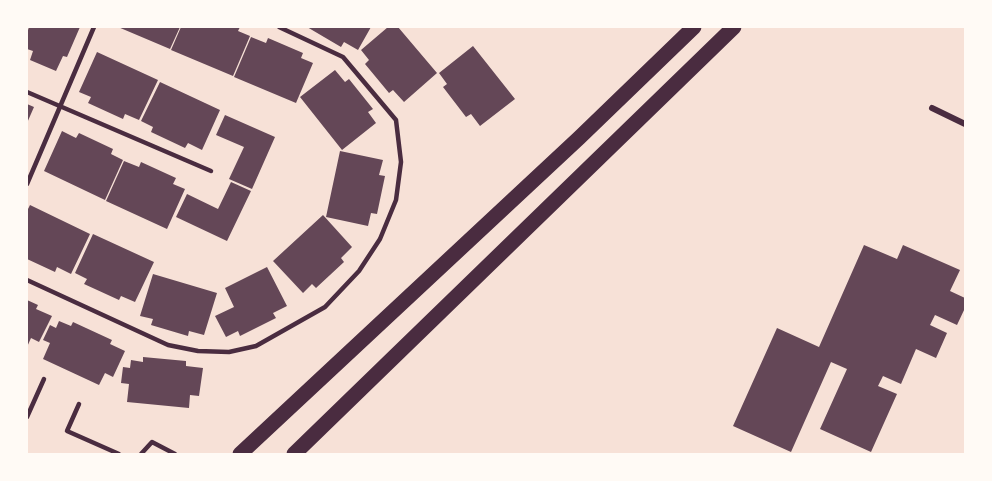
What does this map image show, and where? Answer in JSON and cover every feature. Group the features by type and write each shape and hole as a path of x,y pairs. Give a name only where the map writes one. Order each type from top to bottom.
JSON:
{"main road":[{"path":"240,454 579,138 694,27"},
{"path":"294,454 734,27"}],"street":[{"path":"932,108 965,124"}],"lane":[{"path":"27,184 94,27"},
{"path":"27,280 168,345 198,351 229,352 256,346 325,307 359,271 380,238 396,200 401,162 396,120 343,57 279,27"},
{"path":"27,92 211,171"},
{"path":"27,417 44,379"},
{"path":"79,404 67,431 119,454"},
{"path":"141,454 152,442 175,454"}],"building":[{"path":"29,27 80,27 67,57 63,56 56,71 30,60 33,51 27,49"},
{"path":"118,27 180,27 170,49"},
{"path":"181,27 240,27 238,31 250,36 233,76 171,50"},
{"path":"307,27 371,27 358,50 344,42 341,47"},
{"path":"388,27 398,27 437,73 404,102 393,90 389,93 365,64 369,60 361,50"},
{"path":"251,37 266,43 268,38 303,53 301,58 313,63 296,103 234,77"},
{"path":"473,46 515,99 480,126 471,114 466,117 443,87 447,84 439,73"},
{"path":"97,52 158,80 139,120 125,114 123,119 88,103 91,97 79,92"},
{"path":"335,70 345,82 349,79 373,109 368,112 376,123 342,150 300,97"},
{"path":"160,82 220,110 202,150 188,143 185,148 151,132 153,127 141,121"},
{"path":"27,104 34,107 27,123"},
{"path":"225,115 275,137 252,189 229,179 244,147 216,135"},
{"path":"62,131 76,138 79,133 113,149 111,154 123,160 105,200 44,171"},
{"path":"340,151 383,160 379,175 385,176 377,214 371,213 368,226 326,217"},
{"path":"124,161 139,167 141,162 176,178 173,184 185,189 167,229 106,201"},
{"path":"231,182 251,191 227,241 176,217 187,194 218,209"},
{"path":"30,205 90,234 71,274 57,267 55,272 27,259 27,211"},
{"path":"323,215 352,247 341,258 344,262 316,288 312,284 303,293 273,261"},
{"path":"93,234 154,262 135,302 121,296 119,300 84,284 87,279 75,273"},
{"path":"864,245 897,259 903,245 960,270 950,291 965,298 965,308 957,325 935,315 930,325 947,333 936,358 916,349 901,384 883,376 878,386 897,394 871,452 820,429 847,369 831,362 791,452 733,426 777,328 819,347"},
{"path":"267,267 287,306 273,313 276,318 240,336 238,331 226,337 215,316 234,307 225,288"},
{"path":"153,274 217,293 204,335 189,331 188,336 151,325 153,319 140,316"},
{"path":"27,300 38,305 36,309 52,316 39,342 31,338 27,347"},
{"path":"59,321 71,326 73,322 112,340 110,344 125,351 113,377 105,373 99,385 43,359 50,343 43,340 50,325 56,328"},
{"path":"143,357 186,361 186,366 203,368 199,396 190,395 189,408 127,402 129,384 121,383 123,367 130,368 131,360 143,362"}]}
